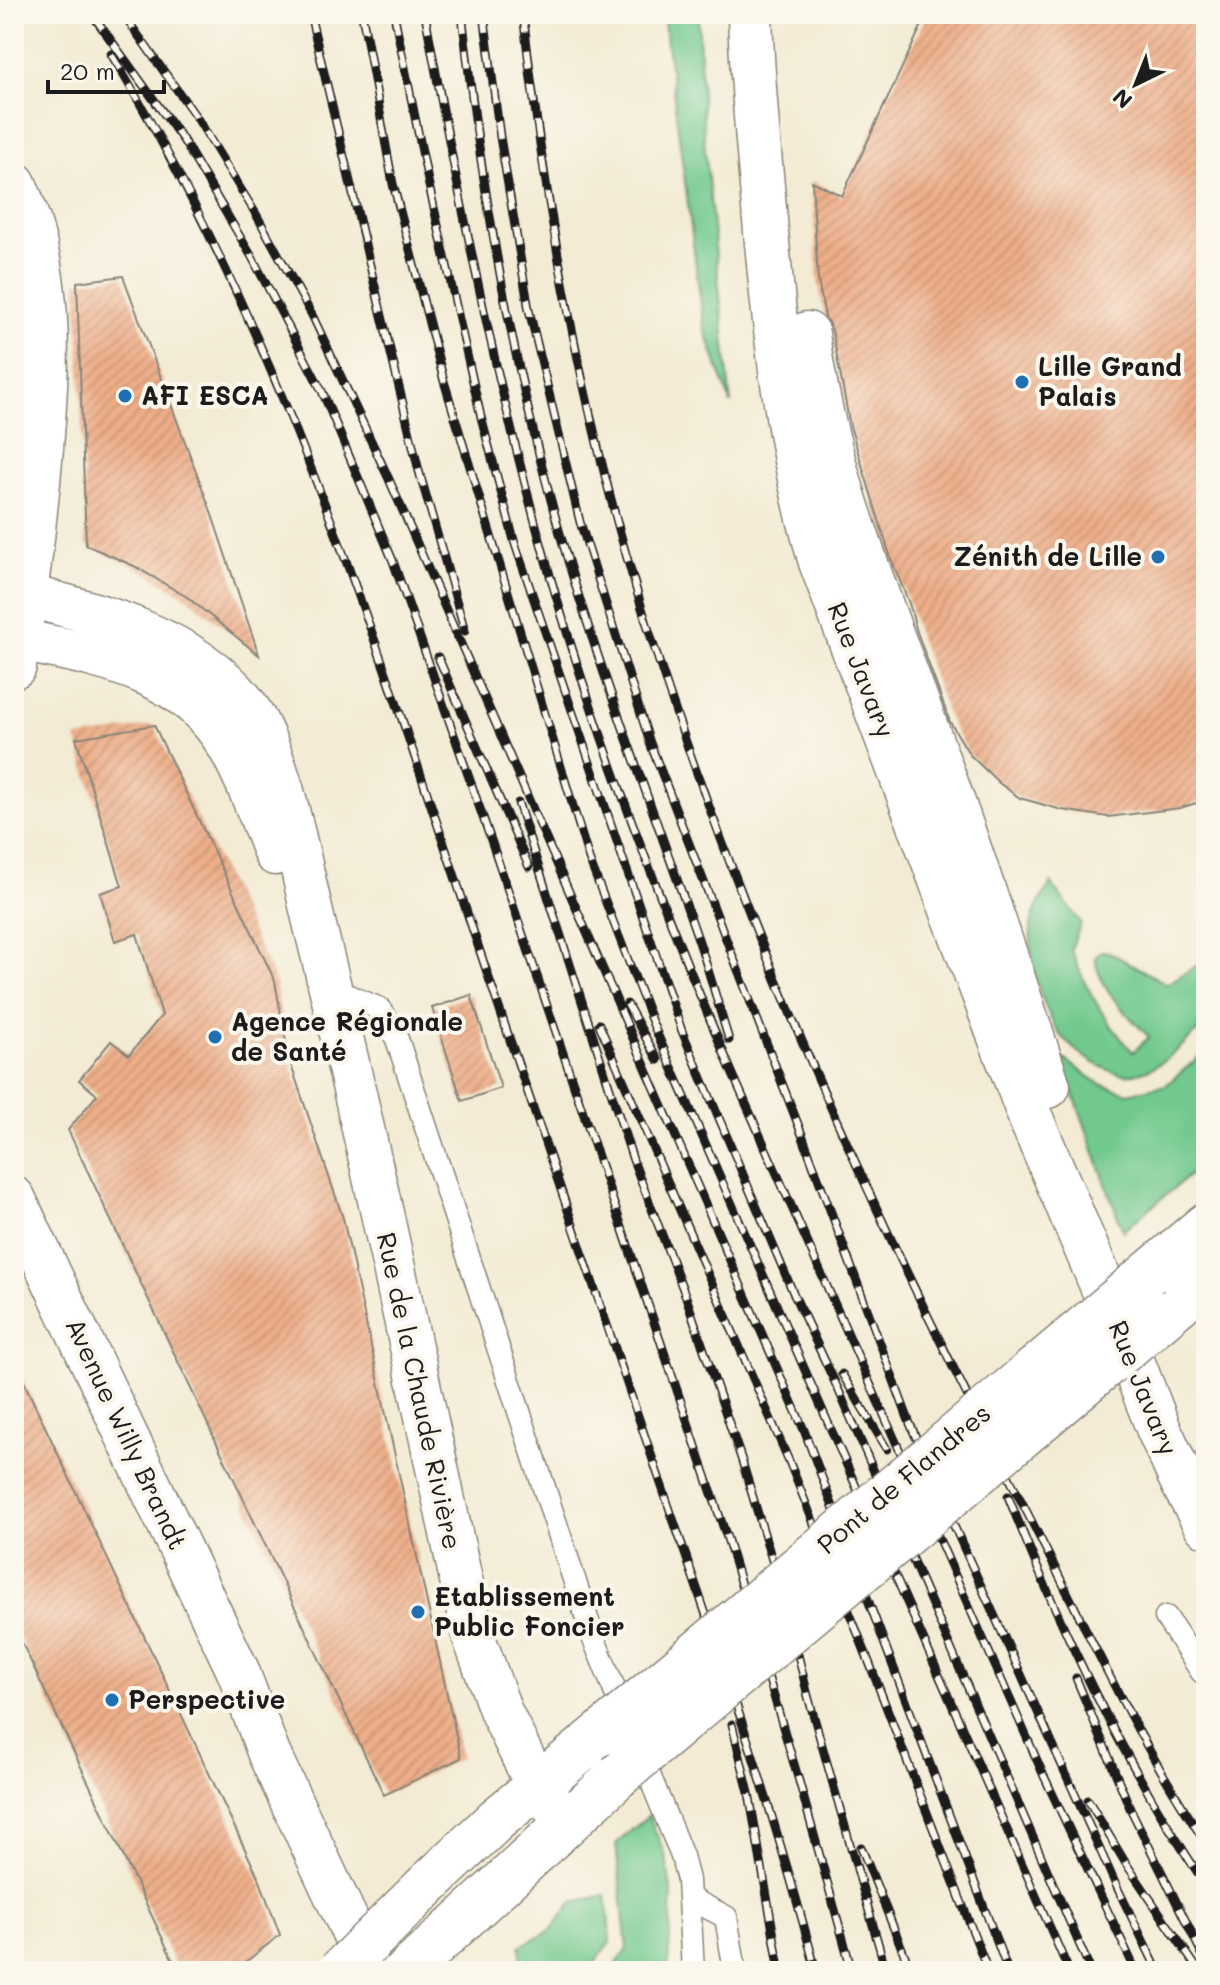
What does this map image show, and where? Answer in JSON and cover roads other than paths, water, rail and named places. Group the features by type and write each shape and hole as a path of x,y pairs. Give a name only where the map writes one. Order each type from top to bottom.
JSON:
{"main road":[{"name":"Rue Javary","path":"750,14 772,299 795,459 808,520 836,607 1031,1119 1168,1450 1206,1525"},
{"name":"Rue Javary","path":"778,14 792,221 811,364 826,440 855,532 1003,944 1059,1118 1105,1292"},
{"name":"Rue de la Chaude Rivière","path":"14,184 37,250 47,340 35,524 20,594 15,649"},
{"path":"14,275 21,327 14,407"},
{"name":"Pont de Flandres","path":"340,1971 430,1882 537,1786 1206,1225"},
{"name":"Pont de Flandres","path":"407,1971 618,1776 1206,1281"}],"street":[{"name":"Rue de la Chaude Rivière","path":"20,594 74,606 161,641 205,666 242,700 264,740 282,791 330,988 473,1635 501,1712 537,1786 566,1822"},
{"name":"Rue de la Chaude Rivière","path":"15,649 80,654 160,679 180,691 213,724 243,775 330,988"},
{"name":"Avenue Willy Brandt","path":"14,1198 238,1671 269,1754 371,1971"},
{"name":"Avenue Willy Brandt","path":"238,1671 285,1746 397,1971"}],"lane":[{"path":"330,988 380,1009 397,1039 593,1637 682,1856 691,1899 690,1971"},
{"path":"1166,1617 1205,1673"},
{"path":"691,1899 726,1917 735,1971"}],"railway":[{"path":"92,14 183,140 252,257 322,391 393,561 492,843 728,1541 852,1971"},
{"path":"123,14 197,118 256,214 313,317 388,477 804,1430 1008,1971"},
{"path":"310,14 419,471 465,631"},
{"path":"362,14 393,184 444,381 589,859 652,1022 1069,1971"},
{"path":"394,14 481,417 515,544 682,1031 795,1297 839,1391 1091,1971"},
{"path":"425,14 476,273 520,465 578,667 625,803 731,1070 1044,1776 1136,1971"},
{"path":"462,14 500,274 542,467 590,633 701,949 729,1040"},
{"path":"484,14 500,137 529,310 580,522 650,743 909,1421 1115,1883 1158,1971"},
{"path":"523,14 555,238 601,460 641,605 718,832 808,1054 907,1273 1129,1713 1206,1843"},
{"path":"111,54 177,170 235,290 289,413 337,537 383,663 729,1682 816,1971"},
{"path":"438,657 529,867"},
{"path":"518,803 633,1160 686,1297 741,1458 787,1609 808,1696 886,1971"},
{"path":"627,1004 658,1060"},
{"path":"599,1024 789,1461 988,1971"},
{"path":"842,1374 887,1449"},
{"path":"1008,1496 1096,1696 1148,1792 1206,1885"},
{"path":"1076,1678 1130,1808 1206,1962"},
{"path":"732,1724 749,1793 780,1971"},
{"path":"1088,1800 1125,1862 1199,1971"},
{"path":"861,1847 911,1971"}],"place":[{"name":"Lille Grand Palais","path":"1022,382"},
{"name":"AFI ESCA","path":"125,396"},
{"name":"Zénith de Lille","path":"1158,557"},
{"name":"Agence Régionale de Santé","path":"215,1037"},
{"name":"Etablissement Public Foncier","path":"418,1612"},
{"name":"Perspective","path":"112,1700"}]}
